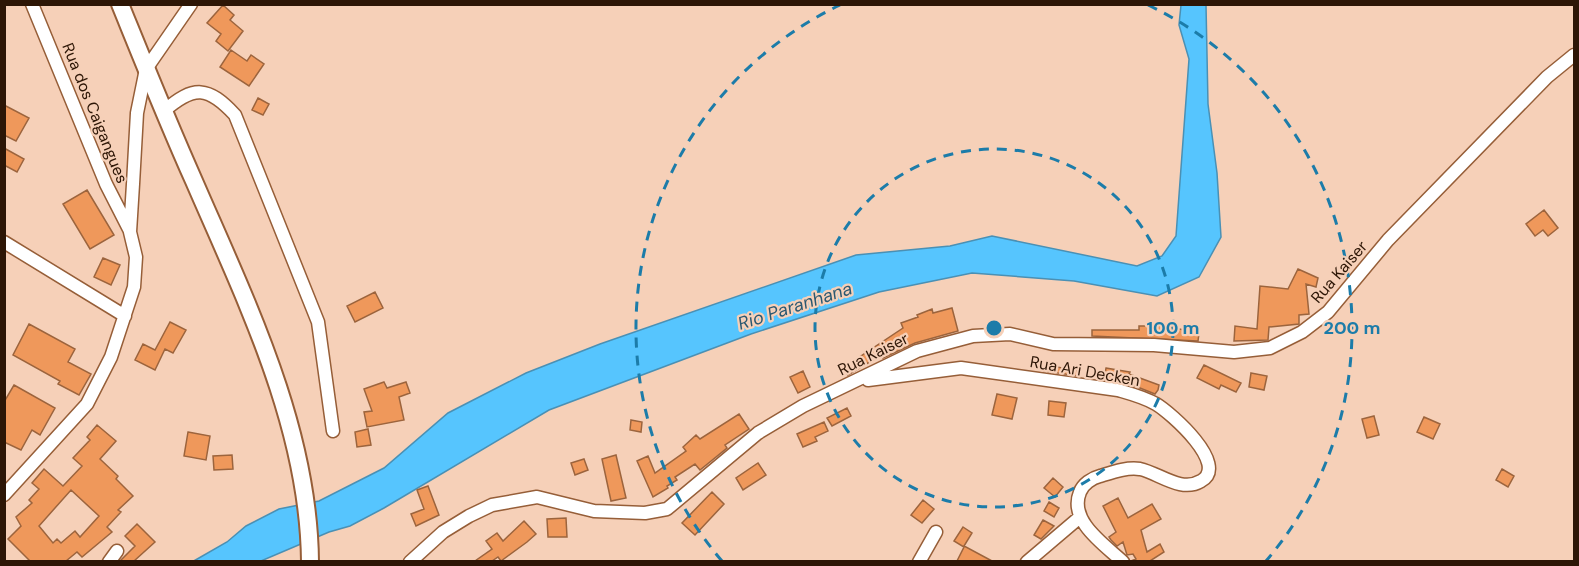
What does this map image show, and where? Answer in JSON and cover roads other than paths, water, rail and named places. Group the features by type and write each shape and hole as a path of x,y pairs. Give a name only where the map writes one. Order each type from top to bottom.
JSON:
{"main road":[{"path":"120,4 236,278 279,393 300,463 307,509 310,561"}],"street":[{"name":"Rua dos Caigangues","path":"32,4 106,184 130,232"},
{"path":"4,495 87,404 111,357 134,287 136,257 130,232 137,113 146,69 191,4"},
{"name":"Rua Kaiser","path":"410,561 443,532 492,505 537,497 594,511 645,513 667,509 758,433 803,406 917,351 973,336 1010,334 1053,344 1154,345 1234,352 1270,348 1302,332 1328,312 1388,240 1546,77 1575,55"},
{"path":"164,111 184,94 201,91 219,98 235,115 318,322 333,431"},
{"path":"4,242 125,316"},
{"name":"Rua Ari Decken","path":"858,381 961,368 1118,390 1143,397 1159,406 1184,428 1208,460 1207,476 1192,484 1182,484 1130,468 1096,477 1082,488 1078,495 1080,517"},
{"path":"1027,561 1080,517 1123,561"},
{"path":"919,561 936,532"}],"water":[{"name":"Rio Paranhana","path":"1181,5 1206,5 1208,104 1217,173 1221,237 1199,277 1157,296 1074,281 972,273 879,292 751,334 549,410 350,526 329,532 261,561 192,562 227,542 246,526 279,509 319,501 384,468 448,413 526,373 600,344 856,255 950,246 992,236 1137,266 1162,256 1176,236 1189,59 1179,25"}]}
